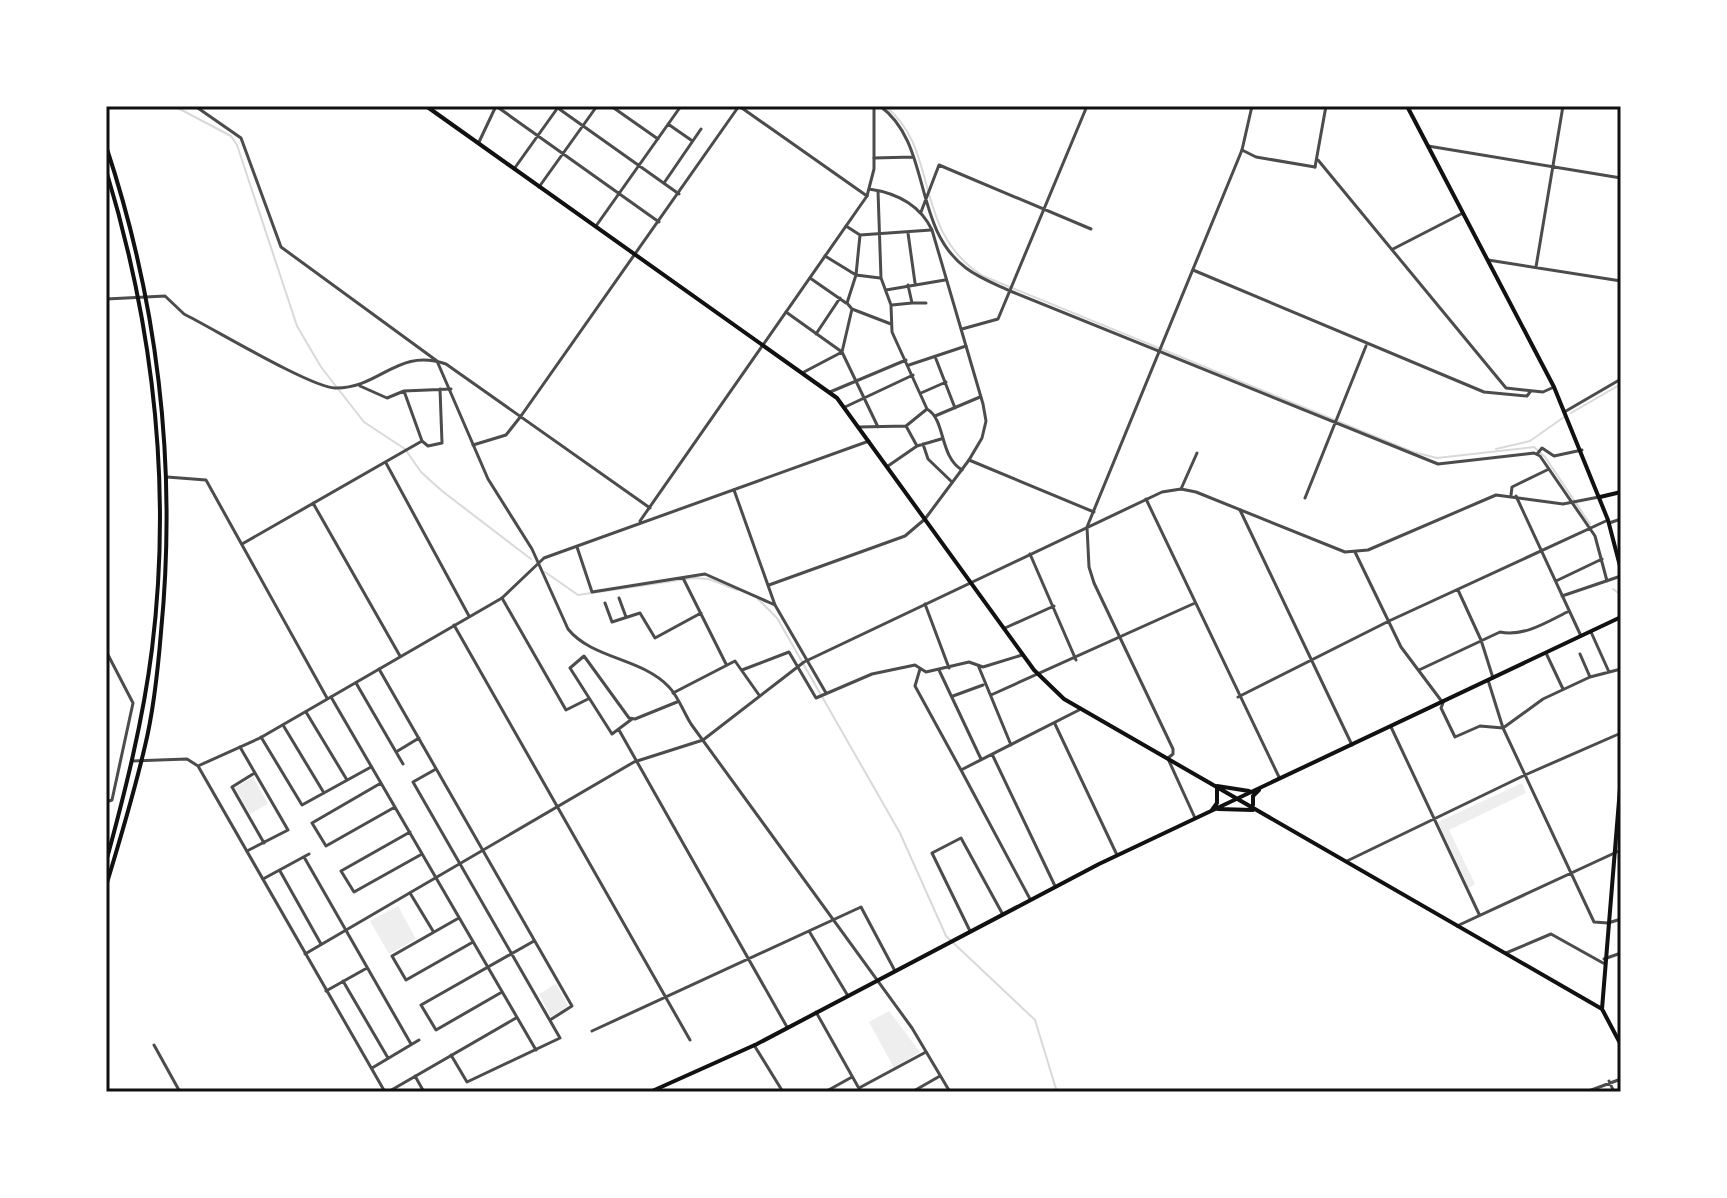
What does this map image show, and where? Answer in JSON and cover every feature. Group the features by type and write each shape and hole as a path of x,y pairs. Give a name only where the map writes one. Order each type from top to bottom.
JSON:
{"main road":[{"path":"426,106 830,392 845,407 1038,675 1079,710 1217,786 1602,1009 1621,1045"},
{"path":"1407,106 1566,411 1609,522 1620,555 1621,573"},
{"path":"106,146 122,195 146,297 167,446 165,592 159,661 141,761 106,886"},
{"path":"106,170 139,297 157,427 160,536 152,648 132,761 106,862"},
{"path":"1599,497 1620,494"},
{"path":"650,1092 754,1045 1118,855 1621,617"},
{"path":"1602,1009 1621,776"},
{"path":"1217,786 1238,791 1258,789"},
{"path":"1208,813 1217,803 1217,786"},
{"path":"1258,789 1251,802 1260,811"},
{"path":"1214,809 1260,811"}],"street":[{"path":"195,106 198,111 227,125 241,138 281,247 437,361 521,416 650,508"},
{"path":"479,142 496,106 659,222"},
{"path":"539,187 597,106"},
{"path":"611,106 658,139"},
{"path":"596,226 679,108 672,106"},
{"path":"473,445 506,435 521,416 739,106 867,196"},
{"path":"638,523 867,196 874,158 874,106"},
{"path":"880,106 905,130 940,237 964,267 1160,353 1335,420 1438,464 1537,454 1541,449 1554,456 1582,450"},
{"path":"962,329 998,319 1087,106"},
{"path":"1195,818 1168,758 1173,754 1173,749 1091,575 1087,527 1242,150 1252,106 1245,106"},
{"path":"1242,150 1256,157 1315,167 1326,106"},
{"path":"1536,267 1563,106"},
{"path":"514,169 557,107 679,194"},
{"path":"668,124 693,141"},
{"path":"664,183 701,129"},
{"path":"1428,146 1621,178"},
{"path":"874,158 913,157"},
{"path":"1318,160 1506,388 1543,392 1554,387"},
{"path":"921,212 939,165 1091,229"},
{"path":"769,585 905,536 925,519 982,438 986,421 981,397 932,230 921,212 905,200 869,189"},
{"path":"878,191 881,278 891,305 891,324 927,409 935,416 941,439 955,466 962,470"},
{"path":"1393,249 1463,213"},
{"path":"846,226 860,235 932,230"},
{"path":"908,233 915,283"},
{"path":"847,303 856,275 860,235"},
{"path":"825,256 856,275 881,278"},
{"path":"1488,260 1621,281"},
{"path":"1193,270 1484,392 1527,396 1530,392"},
{"path":"810,278 852,309 891,324"},
{"path":"886,290 948,279"},
{"path":"908,285 912,303"},
{"path":"106,299 165,296 184,314 321,385 336,388 359,386 410,360 437,361"},
{"path":"816,334 840,298"},
{"path":"891,305 926,303"},
{"path":"804,372 842,352 852,309"},
{"path":"786,312 842,352 878,427"},
{"path":"1305,498 1366,345"},
{"path":"909,365 967,346"},
{"path":"935,358 955,408"},
{"path":"830,392 906,360"},
{"path":"437,361 488,479 538,562 568,629 577,640 641,667 673,693 703,740 926,1052 950,1092"},
{"path":"845,407 913,375"},
{"path":"1566,411 1621,379"},
{"path":"921,393 946,382"},
{"path":"359,386 387,398 404,391 451,389"},
{"path":"404,391 422,441 428,446 442,443 440,389"},
{"path":"935,416 981,397"},
{"path":"859,427 906,426 927,409"},
{"path":"906,426 917,446"},
{"path":"887,467 917,446 941,439"},
{"path":"242,544 422,441"},
{"path":"198,766 283,725 502,598 522,582 538,562 869,441"},
{"path":"923,444 928,459 952,482"},
{"path":"1181,489 1197,453"},
{"path":"1537,454 1592,527 1607,581"},
{"path":"969,460 1094,512"},
{"path":"386,463 469,616"},
{"path":"1549,469 1512,487 1581,636"},
{"path":"167,477 206,480 536,1050"},
{"path":"305,954 634,762 703,740 802,663 1146,499 1181,489 1240,509 1327,545 1355,552 1368,550 1486,497 1514,496 1574,503 1599,497"},
{"path":"734,490 775,605 818,697 872,674 915,665 926,672 969,662 983,667 1023,655"},
{"path":"1146,499 1238,697 1280,779"},
{"path":"313,503 400,656"},
{"path":"1240,509 1352,745"},
{"path":"1238,697 1389,621 1592,527 1621,519"},
{"path":"577,547 592,592 708,574 775,605"},
{"path":"1355,552 1389,621 1418,670 1443,703 1441,708 1455,737 1480,726 1503,728 1543,699 1590,677 1621,669"},
{"path":"1030,554 1076,660"},
{"path":"1556,581 1602,559"},
{"path":"1562,596 1621,573"},
{"path":"684,579 726,664"},
{"path":"1458,590 1481,640 1503,728 1594,922 1608,923 1621,919"},
{"path":"502,598 566,710 588,699"},
{"path":"619,598 626,617"},
{"path":"605,603 612,622 640,613 655,638 701,613"},
{"path":"991,695 1076,660 1195,603"},
{"path":"925,604 949,668"},
{"path":"1005,628 1054,606"},
{"path":"1418,670 1500,632 1513,635 1531,630 1569,611"},
{"path":"454,625 690,1040"},
{"path":"1590,631 1609,672"},
{"path":"106,651 133,703 112,800 106,802"},
{"path":"742,670 789,652 802,663 825,694"},
{"path":"1545,653 1563,689"},
{"path":"1580,654 1590,677"},
{"path":"632,719 584,656 570,668 612,734 632,719 677,702"},
{"path":"673,693 735,661 759,695"},
{"path":"978,665 1011,745"},
{"path":"379,669 572,1006 550,1020"},
{"path":"920,669 915,686 1030,899"},
{"path":"939,670 981,759"},
{"path":"356,683 403,764"},
{"path":"953,696 984,685"},
{"path":"961,770 1079,710"},
{"path":"306,712 347,780"},
{"path":"1055,724 1118,855"},
{"path":"283,725 324,793"},
{"path":"1391,727 1479,914"},
{"path":"619,730 634,762 787,1027"},
{"path":"1347,861 1525,775 1621,733"},
{"path":"261,737 302,805 371,767"},
{"path":"396,752 419,738"},
{"path":"240,747 288,830 247,851"},
{"path":"124,751 133,753"},
{"path":"992,754 1055,886"},
{"path":"132,761 187,759 198,766 386,1092 517,1018"},
{"path":"413,782 436,769"},
{"path":"254,773 232,787 264,843"},
{"path":"410,776 560,1038 467,1082 451,1055"},
{"path":"381,783 312,823 326,846 395,807"},
{"path":"410,832 341,871 354,892 422,854"},
{"path":"970,931 932,853 961,838 1002,913"},
{"path":"1457,926 1621,850"},
{"path":"263,879 309,854"},
{"path":"304,857 411,1044"},
{"path":"280,871 321,944"},
{"path":"410,893 433,931"},
{"path":"592,1031 861,907 895,971"},
{"path":"459,918 392,956 406,980 473,942"},
{"path":"809,931 848,996"},
{"path":"1505,953 1551,934 1604,961 1621,953"},
{"path":"502,992 436,1030 421,1005 534,941"},
{"path":"326,991 367,968"},
{"path":"343,981 388,1058"},
{"path":"816,1012 860,1090 926,1052"},
{"path":"372,1068 419,1040"},
{"path":"154,1045 180,1092"},
{"path":"754,1045 783,1092"},
{"path":"415,1076 424,1092"},
{"path":"912,1092 941,1076"},
{"path":"825,1092 852,1077"},
{"path":"1586,1092 1621,1079"},
{"path":"1609,1081 1614,1092"}],"shaded area":[{"path":"253,777 268,804 250,814 235,788"},
{"path":"1522,783 1526,793 1449,830 1475,884 1469,888 1438,822"},
{"path":"398,906 416,939 389,954 370,921"},
{"path":"556,984 568,1006 551,1017 539,994"},
{"path":"889,1011 920,1052 894,1068 869,1022"}],"waterway":[{"path":"174,106 231,136 237,145 297,326 321,367 364,422 405,449 421,472 442,491 531,559"},
{"path":"885,106 902,124 914,145 945,237 960,258 983,276 1413,452 1437,458 1534,447 1545,457 1590,524"},
{"path":"1571,413 1621,384"},
{"path":"1496,449 1530,441 1564,417"},
{"path":"545,572 578,595 693,578 709,579 737,590"},
{"path":"1613,589 1621,595"},
{"path":"758,599 777,618 900,833 946,936 1035,1020 1057,1092"}]}
